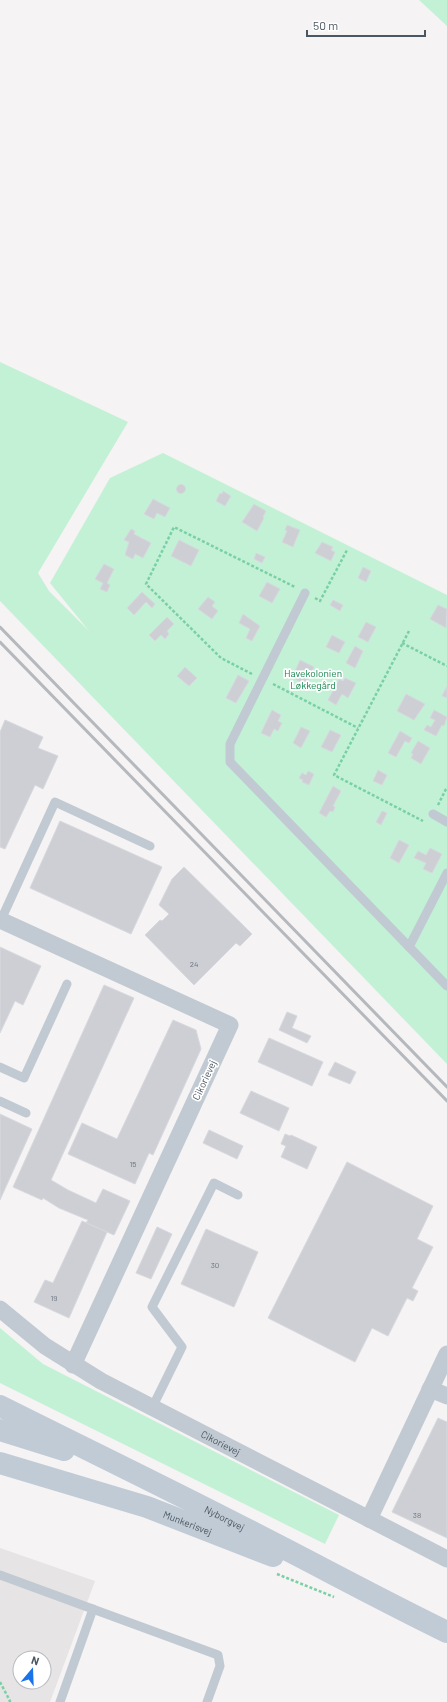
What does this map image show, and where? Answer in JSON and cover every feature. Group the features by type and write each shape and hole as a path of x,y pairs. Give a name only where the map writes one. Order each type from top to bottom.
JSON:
{"main road":[{"name":"Nyborgvej","path":"0,1406 134,1472 447,1632"},
{"path":"0,1430 134,1472"},
{"name":"Munkerisvej","path":"0,1463 147,1507 371,1594"}],"street":[{"name":"Cikorievej","path":"0,920 230,1025 73,1365"},
{"name":"Cikorievej","path":"0,1309 44,1346 73,1365 152,1408 447,1559"},
{"path":"369,1519 447,1354"},
{"path":"430,1389 447,1396"}],"lane":[{"path":"305,593 261,678 230,744 230,762 447,986"},
{"path":"0,920 55,802 150,846"},
{"path":"433,814 447,822"},
{"path":"409,947 447,874"},
{"path":"0,1067 24,1078 67,984"},
{"path":"0,1100 26,1113"},
{"path":"152,1408 182,1347 152,1307 214,1183 238,1195"},
{"path":"0,1575 218,1655 220,1666 207,1702"},
{"path":"60,1702 93,1609"}],"path":[{"path":"347,550 320,601 174,527 146,584 221,658 358,728"},
{"path":"409,630 334,775 428,824 447,787"},
{"path":"402,643 447,666"},
{"path":"0,1682 10,1701 8,1702"}],"shaded area":[{"path":"0,1548 95,1581 50,1702 0,1702"}],"green space":[{"path":"419,0 447,0 447,26"},
{"name":"Havekolonien Løkkegård","path":"0,362 128,422 38,573 49,591 89,631 50,583 110,478 163,453 447,595 447,1064 0,601"},
{"path":"0,1328 43,1364 339,1515 325,1544 0,1383"}],"building":[{"path":"179,485 183,485 185,489 183,493 179,493 177,491 177,487"},
{"path":"223,491 231,496 225,506 216,501 220,493 222,494"},
{"path":"153,499 170,508 165,517 157,513 154,519 144,514"},
{"path":"254,504 266,511 257,531 242,522"},
{"path":"287,525 300,530 293,547 282,542 287,531 285,530"},
{"path":"131,529 135,531 134,534 151,543 143,558 135,554 133,559 125,555 129,542 124,540"},
{"path":"179,540 199,550 191,566 171,556"},
{"path":"322,542 333,547 331,550 335,552 331,561 315,553"},
{"path":"256,553 265,557 262,563 254,559"},
{"path":"104,564 114,569 107,583 110,585 107,592 100,589 103,583 95,579"},
{"path":"363,567 371,571 366,582 358,578"},
{"path":"267,582 280,589 272,603 259,596"},
{"path":"142,592 155,604 152,608 146,602 134,615 127,608"},
{"path":"208,597 215,602 212,606 218,611 212,619 198,609"},
{"path":"333,600 343,605 340,611 330,605"},
{"path":"438,605 447,609 446,628 430,619"},
{"path":"243,614 260,626 252,641 246,638 250,629 239,623"},
{"path":"167,617 174,624 167,631 169,634 165,639 161,635 155,641 149,635"},
{"path":"366,622 376,627 368,642 358,637"},
{"path":"332,635 345,642 339,653 326,647"},
{"path":"355,646 363,651 355,668 346,663"},
{"path":"300,660 314,667 306,684 292,678"},
{"path":"185,667 197,678 189,686 177,676"},
{"path":"238,675 249,681 236,703 226,698"},
{"path":"345,678 356,683 348,698 342,694 336,705 328,700 339,679 343,681"},
{"path":"447,686 447,698 442,696"},
{"path":"406,694 425,704 414,720 397,711"},
{"path":"272,710 281,715 278,721 282,723 278,731 274,729 270,737 261,733"},
{"path":"434,710 447,717 444,726 442,725 436,736 424,730 427,725 431,727 435,720 430,718"},
{"path":"5,720 43,737 38,748 58,756 43,789 35,785 5,849 0,847 0,732"},
{"path":"301,727 310,731 301,748 293,743"},
{"path":"330,730 341,735 332,752 321,747"},
{"path":"400,731 412,738 409,743 405,741 396,757 388,753"},
{"path":"418,741 430,748 421,764 411,758 413,754 411,753"},
{"path":"378,770 387,775 382,785 373,781"},
{"path":"308,771 314,774 309,785 302,782 303,780 299,778 302,773 306,775"},
{"path":"333,786 341,791 333,806 335,807 333,812 330,811 326,817 319,813"},
{"path":"382,811 387,813 381,825 376,822"},
{"path":"60,821 162,867 131,934 30,888"},
{"path":"399,840 409,845 399,863 390,858"},
{"path":"430,848 442,854 432,873 423,869 426,863 414,858 418,851 426,855"},
{"path":"184,867 252,934 240,946 236,943 194,985 145,935 160,920 162,921 169,914 159,905 172,879"},
{"path":"0,947 41,966 23,1005 15,1001 0,1033"},
{"path":"104,985 134,998 51,1180 96,1203 103,1189 130,1201 114,1235 86,1223 88,1220 59,1208 43,1198 42,1200 13,1187"},
{"path":"287,1012 297,1016 292,1028 311,1036 307,1043 279,1030"},
{"path":"173,1020 196,1030 201,1049 153,1155 149,1153 135,1184 68,1154 82,1123 117,1139"},
{"path":"269,1038 323,1062 312,1086 258,1062"},
{"path":"335,1062 356,1072 350,1084 328,1075"},
{"path":"251,1091 289,1108 279,1131 240,1113"},
{"path":"0,1114 32,1129 0,1200"},
{"path":"209,1130 243,1146 237,1159 203,1143"},
{"path":"285,1134 291,1135 317,1147 307,1169 281,1157 286,1146 281,1144"},
{"path":"347,1162 433,1206 417,1239 433,1247 412,1288 418,1291 413,1301 407,1298 388,1336 372,1328 355,1362 268,1318"},
{"path":"82,1221 107,1232 69,1318 34,1302 45,1280 53,1283"},
{"path":"157,1227 172,1234 151,1279 136,1273"},
{"path":"206,1229 258,1252 234,1307 181,1284"},
{"path":"438,1418 447,1422 447,1538 392,1512"}],"railway":[{"path":"0,627 447,1087"},
{"path":"0,642 447,1101"}]}
